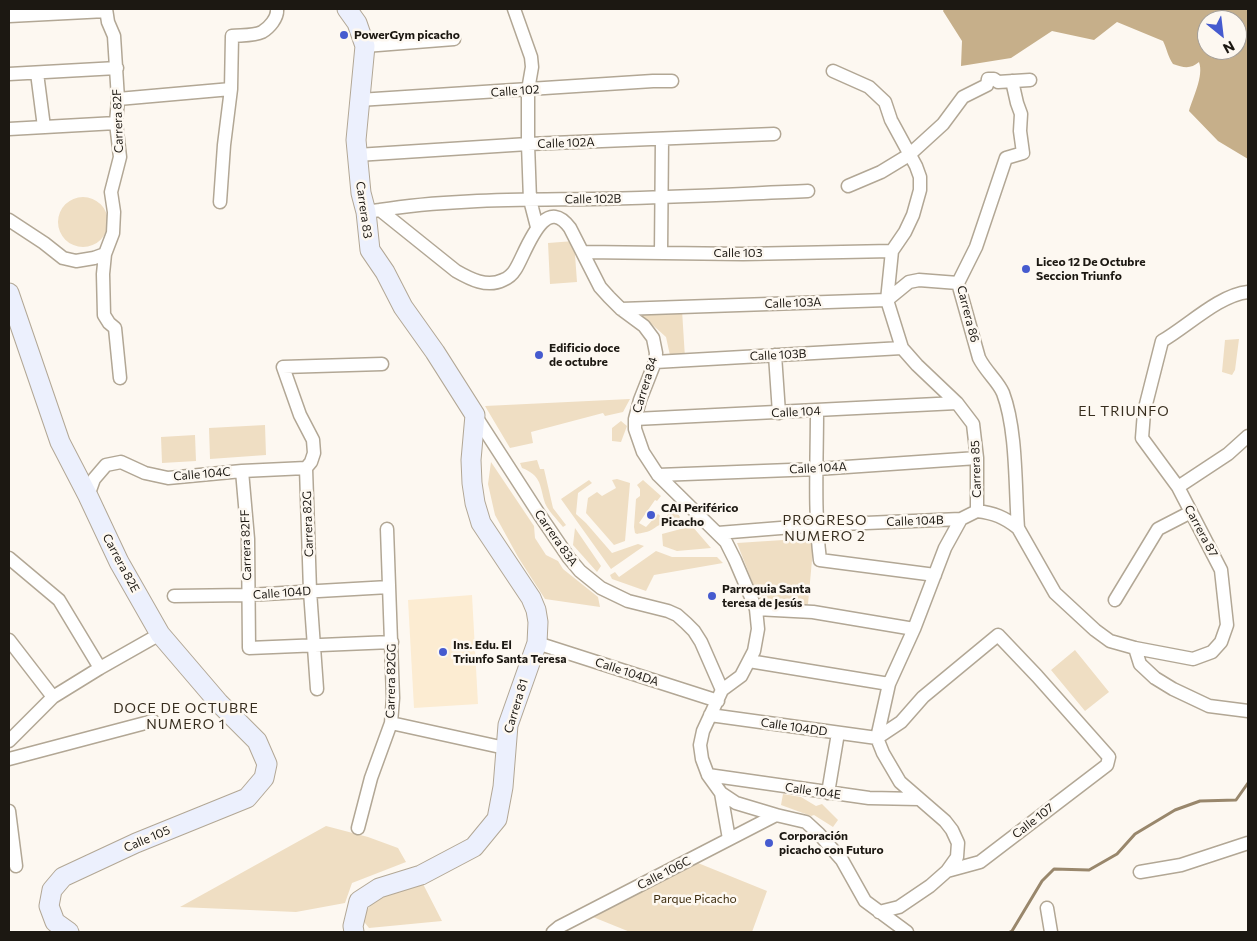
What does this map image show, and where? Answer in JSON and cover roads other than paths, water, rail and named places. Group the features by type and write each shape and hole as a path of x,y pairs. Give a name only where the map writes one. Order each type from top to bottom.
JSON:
{"street":[{"path":"220,202 231,89 232,36 261,33 274,20 278,9"},
{"name":"Carrera 83","path":"347,9 357,23 365,46 356,140 361,193 373,211 370,250 385,272 403,307 435,352 475,415"},
{"path":"373,211 470,279 490,283 504,280 515,270 537,227 530,200 528,144 528,90 532,67 529,50 514,9"},
{"path":"9,16 106,10"},
{"name":"Carrera 82F","path":"106,10 108,22 114,36 118,99 116,123 120,156 111,192 114,212 112,233 105,254 103,274 104,315 115,328 120,378"},
{"path":"365,46 454,39"},
{"path":"9,74 117,68"},
{"name":"Carrera 85","path":"834,71 869,87 885,102 891,120 920,177 920,190 913,215 905,232 892,251 887,300 902,348 957,403 973,424 977,458 977,511 962,519"},
{"path":"36,73 44,127"},
{"path":"848,186 881,172 910,155 943,124 963,97 987,85 988,80 994,79 998,82 1030,80"},
{"name":"Carrera 86","path":"1012,80 1016,103 1021,114 1020,131 1023,153 1006,158 976,247 958,283 979,358 984,369 1002,391 1007,405 1015,466 1018,528"},
{"name":"Calle 102","path":"359,100 672,81"},
{"path":"118,99 231,89"},
{"path":"9,129 116,123"},
{"name":"Calle 102A","path":"358,155 528,144 774,134"},
{"path":"661,253 662,139"},
{"name":"Calle 102B","path":"373,211 396,207 453,203 661,198 808,191"},
{"name":"Carrera 84","path":"537,227 552,217 565,221 584,252 600,287 608,298 644,326 650,333 655,346 655,362 640,400 635,420 636,429 643,452 658,475 718,533 730,550 756,609 758,629 754,651 749,661"},
{"path":"9,220 63,258 76,261 105,254"},
{"name":"Calle 103","path":"584,252 743,254 892,251"},
{"path":"887,300 909,282 919,280 958,283"},
{"name":"Carrera 87","path":"1135,648 1193,659 1212,652 1222,642 1227,625 1221,570 1178,487 1142,438 1144,412 1162,341 1222,300 1248,292"},
{"name":"Carrera 82E","path":"9,294 60,442 119,562 160,634 218,703 257,741 267,764 264,778 247,798"},
{"name":"Calle 103A","path":"621,309 887,300"},
{"name":"Calle 103B","path":"655,362 902,348"},
{"path":"775,355 779,413"},
{"name":"Carrera 82G","path":"317,689 310,591 306,468 311,462 314,453 312,440 300,415 283,367 382,364"},
{"name":"Calle 104","path":"635,420 957,403"},
{"path":"818,411 817,469 820,560 935,575"},
{"name":"Carrera 81","path":"354,932 353,926 359,901 379,888 421,874 474,847 497,819 503,787 508,725 537,642 538,622 531,598 481,523 472,483 471,460 475,415"},
{"name":"Carrera 83A","path":"475,415 539,514 580,571 602,588 628,601 668,611 686,623 701,642 720,696"},
{"path":"1178,487 1228,454 1248,436"},
{"name":"Calle 104A","path":"658,475 817,469 977,458"},
{"name":"Calle 104C","path":"88,496 94,479 106,465 121,462 146,473 168,478 242,471 306,468"},
{"name":"Carrera 82FF","path":"242,471 248,539 249,648 314,645"},
{"name":"Carrera 86","path":"977,511 994,513 1018,528 1055,593 1094,630 1110,641 1135,648"},
{"path":"1115,600 1158,529 1191,512"},
{"path":"919,799 900,782 883,754 877,738 889,684 914,629 945,548 962,519"},
{"name":"Calle 104B","path":"718,533 818,525 962,519"},
{"name":"Carrera 82GG","path":"358,828 371,778 391,723 393,698 392,642 387,529"},
{"path":"9,558 59,600 100,668"},
{"name":"Calle 104D","path":"174,596 248,595 389,587"},
{"path":"756,609 813,612 914,629"},
{"path":"9,723 13,737 53,698 100,668 160,634"},
{"name":"Calle 107","path":"877,738 901,722 923,697 998,635 1037,676 1108,757 1107,765 980,862 947,872"},
{"path":"9,640 53,698"},
{"path":"314,645 392,642"},
{"name":"Calle 104DA","path":"537,642 720,696"},
{"path":"1135,648 1140,664 1155,678 1173,689 1209,706 1248,711"},
{"path":"889,684 749,661 741,676 720,696 703,731 700,745 702,759 708,775 721,793 736,803 806,822 842,860 865,901 907,932"},
{"name":"Calle 104DD","path":"710,715 877,738"},
{"path":"9,759 153,721"},
{"path":"391,723 505,748"},
{"path":"828,793 838,733"},
{"name":"Calle 104E","path":"708,775 869,798 919,799"},
{"path":"721,793 729,839"},
{"name":"Calle 105","path":"69,932 55,922 49,906 52,890 63,877 136,843 247,798"},
{"name":"Calle 107","path":"879,912 899,908 947,872 957,857 958,843 952,830 945,821 919,799"},
{"path":"9,811 16,866"},
{"name":"Calle 106C","path":"553,932 559,927 776,815"},
{"path":"1140,872 1180,865 1248,843"},
{"path":"1047,908 1051,932"}],"waterway":[{"path":"1010,932 1042,881 1054,869 1089,870 1117,854 1135,834 1175,810 1200,801 1236,800 1248,783"}],"place":[{"name":"PowerGym picacho","path":"344,35"},
{"name":"Liceo 12 De Octubre Seccion Triunfo","path":"1026,269"},
{"name":"Edificio doce de octubre","path":"539,355"},
{"name":"CAI Periférico Picacho","path":"651,515"},
{"name":"Parroquia Santa teresa de Jesús","path":"712,596"},
{"name":"Ins. Edu. El Triunfo Santa Teresa","path":"443,652"},
{"name":"Corporación picacho con Futuro","path":"769,843"}],"district":[{"name":"EL TRIUNFO","path":"1124,411"},
{"name":"PROGRESO NUMERO 2","path":"825,528"},
{"name":"DOCE DE OCTUBRE NUMERO 1","path":"186,716"}],"park label":[{"name":"Parque Picacho","path":"695,899"}]}
